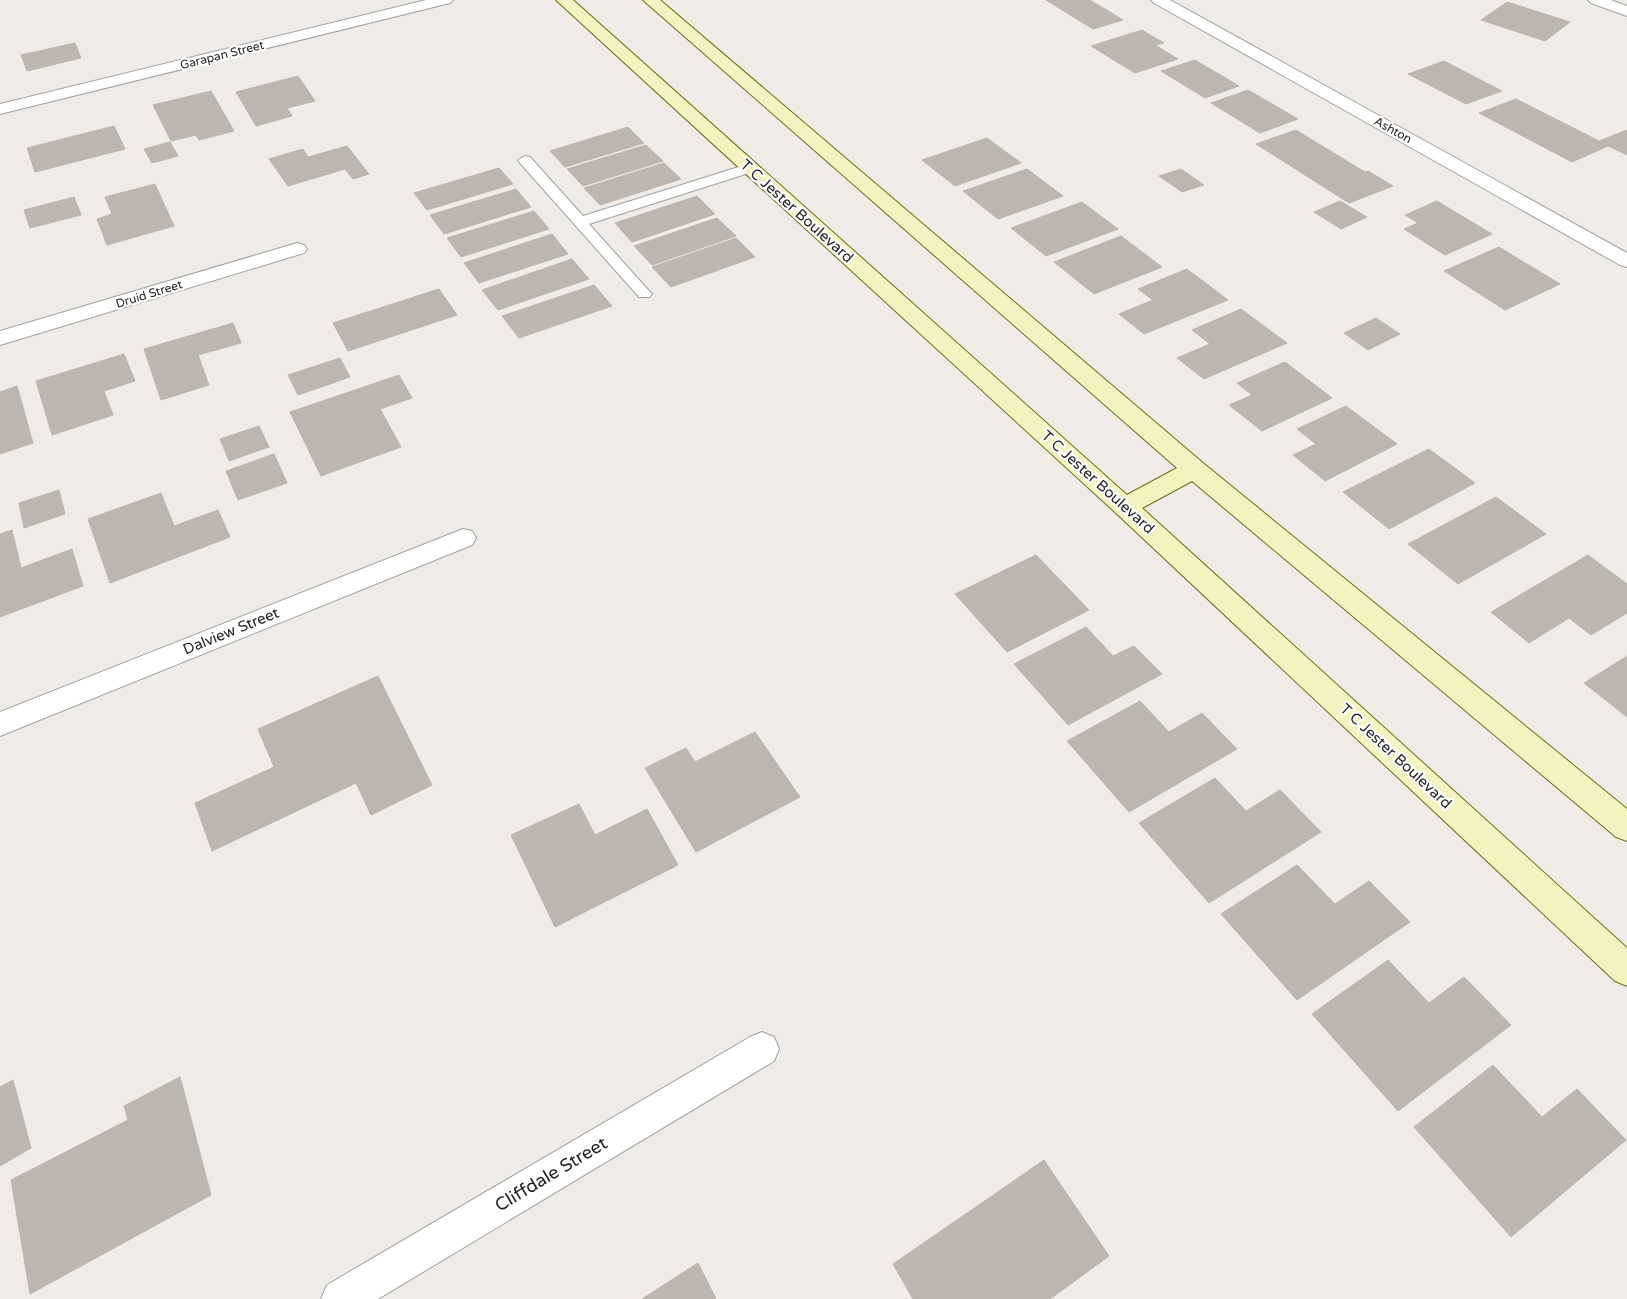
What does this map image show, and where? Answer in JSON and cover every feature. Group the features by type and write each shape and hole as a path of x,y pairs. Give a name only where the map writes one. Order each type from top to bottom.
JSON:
{"main road":[{"name":"T C Jester Boulevard","path":"564,0 1125,506 1627,970"},
{"path":"651,0 1194,469 1627,827"},
{"path":"1125,506 1194,469"}],"street":[{"name":"Garapan Street","path":"0,109 445,0"},
{"name":"Ashton","path":"1159,0 1627,261"},
{"path":"1596,0 1627,11"},
{"name":"Druid Street","path":"0,338 297,249"},
{"name":"Dalview Street","path":"0,724 463,538"},
{"name":"Cliffdale Street","path":"341,1299 762,1050"}],"lane":[{"path":"525,160 644,294"},
{"path":"580,222 750,168"}],"building":[{"path":"1046,0 1090,0 1123,20 1093,29"},
{"path":"1507,2 1570,22 1545,41 1481,20"},
{"path":"1142,30 1164,43 1155,45 1178,59 1135,73 1091,46"},
{"path":"75,43 81,58 27,71 21,55"},
{"path":"1195,60 1239,86 1205,98 1161,71"},
{"path":"1444,61 1502,91 1466,104 1408,74"},
{"path":"298,76 315,101 287,108 292,116 256,126 236,92"},
{"path":"1248,90 1298,119 1260,133 1211,103"},
{"path":"211,91 234,131 199,140 196,135 171,141 153,105"},
{"path":"1516,99 1599,141 1627,130 1627,155 1608,146 1572,162 1479,113"},
{"path":"114,126 125,149 35,172 27,148"},
{"path":"628,127 644,143 565,167 550,151"},
{"path":"1296,130 1365,172 1368,171 1393,186 1349,203 1256,144"},
{"path":"987,138 1021,163 955,186 922,160"},
{"path":"170,142 178,156 152,163 144,149"},
{"path":"646,145 663,161 583,186 567,169"},
{"path":"347,146 369,174 353,179 345,169 288,186 269,159 303,149 308,157"},
{"path":"664,163 681,179 600,205 584,188"},
{"path":"499,168 513,184 427,210 414,193"},
{"path":"1027,169 1063,196 998,219 963,191"},
{"path":"1181,169 1204,185 1182,192 1159,176"},
{"path":"155,184 174,226 107,245 97,219 112,214 105,197"},
{"path":"516,189 531,207 444,234 430,215"},
{"path":"697,196 715,214 632,242 615,223"},
{"path":"74,197 81,215 30,228 24,210"},
{"path":"1340,201 1367,217 1341,229 1314,212"},
{"path":"1437,201 1492,234 1445,255 1404,229 1418,223 1405,215"},
{"path":"1082,202 1118,229 1046,256 1011,228"},
{"path":"534,211 549,229 461,257 447,238"},
{"path":"717,218 736,236 652,265 634,246"},
{"path":"552,234 568,254 479,283 464,263"},
{"path":"1121,236 1162,267 1094,294 1054,262"},
{"path":"736,238 755,257 671,287 652,267"},
{"path":"1499,247 1560,284 1505,310 1444,271"},
{"path":"572,259 589,279 498,310 482,290"},
{"path":"1187,269 1228,300 1144,334 1119,314 1153,300 1138,289"},
{"path":"594,285 612,306 519,338 502,316"},
{"path":"439,289 457,315 348,351 333,323"},
{"path":"1241,309 1287,343 1204,379 1177,358 1210,344 1192,330"},
{"path":"1376,318 1400,334 1368,350 1344,333"},
{"path":"233,323 241,343 198,355 209,385 161,400 144,349"},
{"path":"124,354 135,381 104,391 113,415 52,435 36,381"},
{"path":"340,358 350,377 298,395 288,375"},
{"path":"1285,362 1332,398 1262,431 1229,405 1252,395 1237,383"},
{"path":"399,375 412,398 380,409 401,447 321,476 290,412"},
{"path":"17,386 33,443 0,454 0,392"},
{"path":"1346,406 1397,444 1325,481 1293,455 1316,444 1297,429"},
{"path":"259,426 269,447 229,461 220,439"},
{"path":"1429,449 1475,483 1389,529 1343,492"},
{"path":"274,454 287,483 238,500 226,471"},
{"path":"59,490 65,514 24,528 19,503"},
{"path":"161,493 174,526 218,510 230,537 110,583 88,519"},
{"path":"1496,497 1546,534 1458,584 1408,544"},
{"path":"12,530 21,568 72,549 83,586 0,617 0,534"},
{"path":"1036,555 1089,610 1007,652 955,594"},
{"path":"1588,555 1627,584 1627,613 1591,635 1569,618 1529,643 1491,612"},
{"path":"1086,627 1113,656 1134,646 1162,674 1068,725 1014,664"},
{"path":"1627,656 1627,717 1584,683"},
{"path":"378,676 432,785 371,815 356,783 212,851 195,803 274,767 258,729"},
{"path":"1140,701 1169,732 1202,713 1237,749 1129,812 1067,741"},
{"path":"755,732 800,797 696,852 645,768 686,748 695,762"},
{"path":"1215,778 1246,811 1280,790 1321,832 1209,903 1139,823"},
{"path":"579,804 595,835 647,809 678,865 555,927 511,835"},
{"path":"1297,865 1335,904 1369,881 1410,922 1297,1000 1221,914"},
{"path":"1388,960 1429,1003 1464,977 1511,1025 1398,1111 1312,1014"},
{"path":"1493,1065 1542,1117 1577,1089 1626,1140 1511,1237 1414,1127"},
{"path":"180,1077 211,1195 30,1294 11,1180 128,1120 124,1106"},
{"path":"13,1080 31,1148 0,1166 0,1087"},
{"path":"1044,1160 1109,1256 1050,1299 913,1299 893,1264"},
{"path":"698,1263 716,1299 642,1299"}]}
